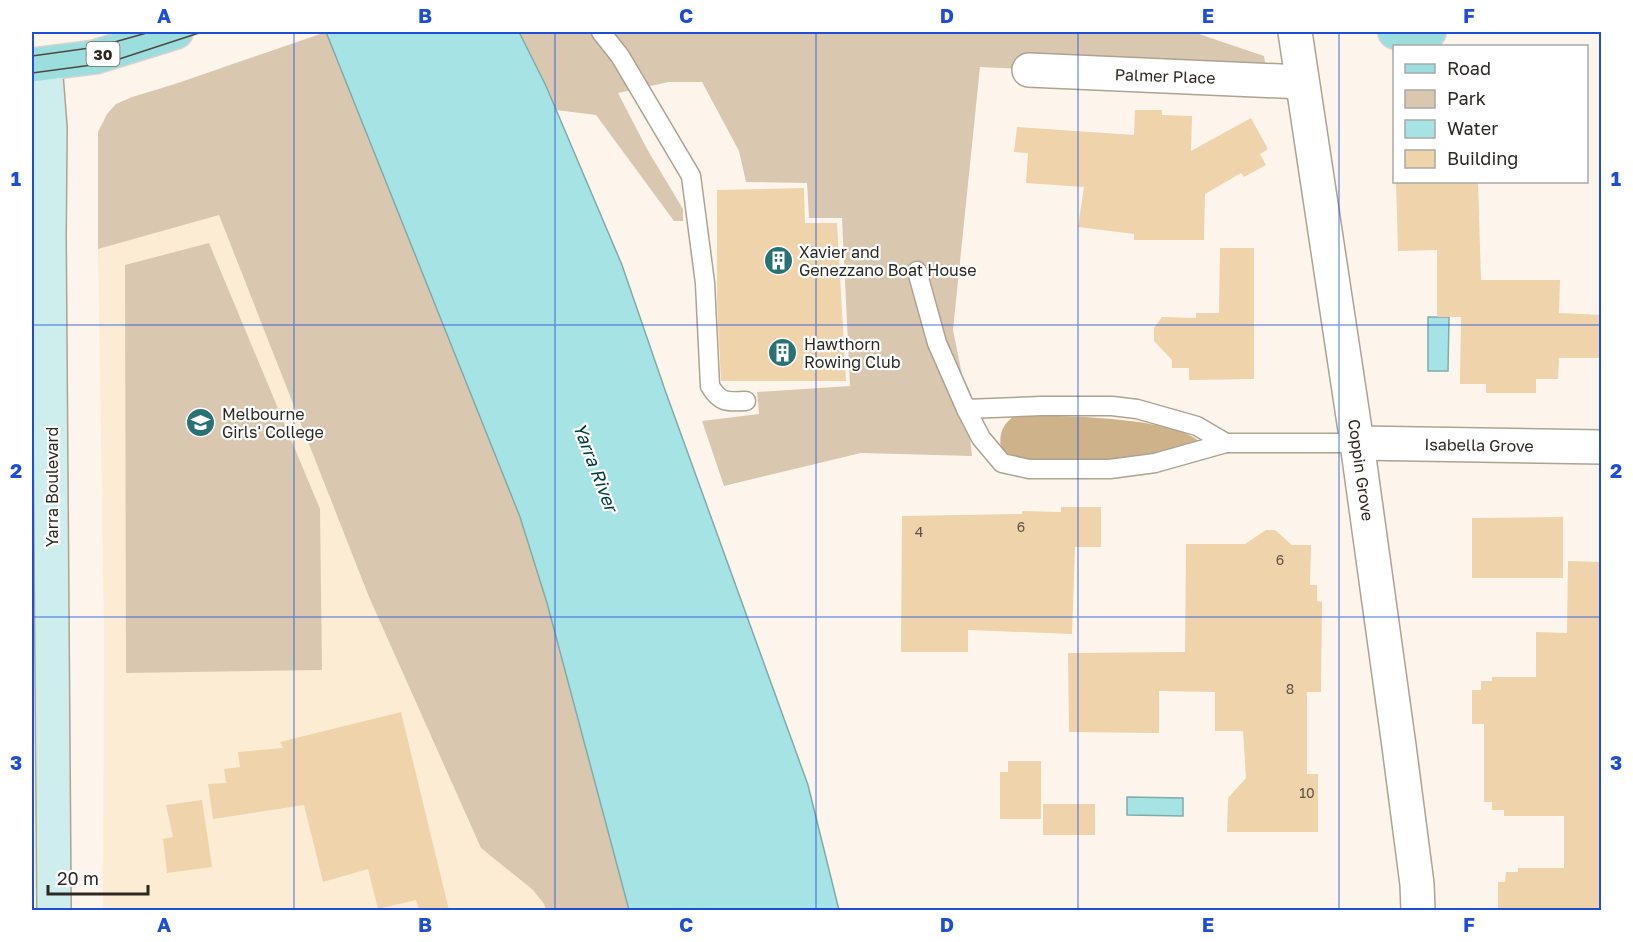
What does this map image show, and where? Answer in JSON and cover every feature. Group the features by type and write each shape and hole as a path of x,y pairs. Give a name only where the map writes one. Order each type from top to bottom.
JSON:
{"main road":[{"path":"1395,32 1428,32"},
{"name":"30","path":"38,65 95,57 167,35"},
{"name":"Yarra Boulevard","path":"38,65 50,128 54,910"}],"street":[{"name":"Coppin Grove","path":"1295,32 1357,443 1399,746 1417,884 1418,910"},
{"name":"Palmer Place","path":"1029,70 1302,82"},
{"name":"Isabella Grove","path":"1357,443 1602,447"}],"lane":[{"path":"601,32 620,56 691,176 705,283 710,386 716,397 729,402 746,401"},
{"path":"917,271 937,343 966,409 981,438 1002,463 1029,469 1110,468 1155,463 1226,443 1357,443"},
{"path":"966,409 1112,406 1137,409 1197,426 1226,443"}],"shaded area":[{"name":"Melbourne Girls' College","path":"219,214 369,597 481,848 533,890 546,910 103,910 104,632 98,249"},
{"path":"1015,415 1084,417 1138,422 1184,433 1199,441 1198,446 1176,453 1100,464 1012,459 1001,451 1000,440 1004,427"}],"green space":[{"path":"326,32 520,517 547,603 629,910 546,910 533,890 481,848 369,597 219,215 98,249 98,132 107,114 116,104"},
{"path":"519,32 1193,32 1264,56 1268,80 980,67 953,330 965,389 972,456 861,453 724,486 702,421 759,414 757,392 850,386 842,218 809,218 807,183 746,182 739,151 702,82 669,82 618,93 647,149 683,209 683,221 674,221 596,115 556,110"},
{"path":"209,243 320,509 322,670 126,673 125,265"}],"water":[{"name":"Yarra River","path":"326,32 519,32 546,86 622,265 808,785 839,910 629,910 547,603 520,517"},
{"path":"1428,317 1449,317 1448,371 1428,371"},
{"path":"1127,797 1183,798 1183,816 1127,815"}],"building":[{"path":"1135,110 1162,110 1162,115 1192,116 1191,151 1251,118 1268,149 1260,154 1266,165 1244,177 1241,173 1205,194 1204,240 1134,240 1134,234 1078,227 1084,187 1026,183 1028,153 1014,152 1017,127 1134,135"},
{"path":"1396,183 1478,183 1481,280 1560,280 1559,313 1602,315 1602,358 1559,358 1558,379 1536,379 1536,393 1486,393 1486,384 1460,384 1461,317 1437,317 1437,250 1398,251"},
{"path":"804,188 805,223 837,223 846,381 721,381 717,302 717,190"},
{"path":"1220,248 1254,248 1254,379 1189,380 1189,368 1172,368 1172,360 1154,341 1154,328 1162,317 1196,318 1196,313 1219,313"},
{"path":"1061,507 1101,507 1101,547 1075,547 1072,634 968,630 968,652 901,652 902,516 1022,514 1022,511 1061,512"},
{"path":"1563,517 1563,578 1472,578 1472,518"},
{"path":"1266,530 1275,530 1292,545 1311,545 1310,585 1317,585 1317,601 1322,602 1321,692 1307,692 1307,774 1318,774 1318,832 1227,832 1228,798 1246,778 1243,731 1215,731 1215,692 1159,691 1159,733 1069,732 1068,653 1185,652 1186,544 1245,544"},
{"path":"1568,561 1602,562 1602,706 1600,706 1599,759 1602,759 1602,910 1498,910 1498,882 1505,882 1506,872 1518,872 1518,868 1564,868 1564,816 1504,816 1504,810 1492,810 1492,802 1484,802 1484,724 1472,724 1472,690 1481,690 1481,681 1492,681 1492,677 1536,677 1536,632 1567,633"},
{"path":"401,712 449,910 419,910 416,900 378,909 368,869 323,882 304,805 213,819 208,784 226,783 224,769 240,767 238,752 283,748 280,742"},
{"path":"1008,761 1041,761 1041,819 1000,819 1000,772 1008,772"},
{"path":"202,800 212,867 167,873 163,839 173,837 166,805"},
{"path":"1043,804 1095,804 1095,835 1043,835"}],"tram line":[{"path":"32,56 97,47 150,32"},
{"path":"32,73 107,63 202,32"},
{"path":"1490,32 1602,33"}],"place":[{"name":"Xavier and Genezzano Boat House","path":"778,261"},
{"name":"Hawthorn Rowing Club","path":"783,353"},
{"name":"Melbourne Girls' College","path":"201,423"}]}
